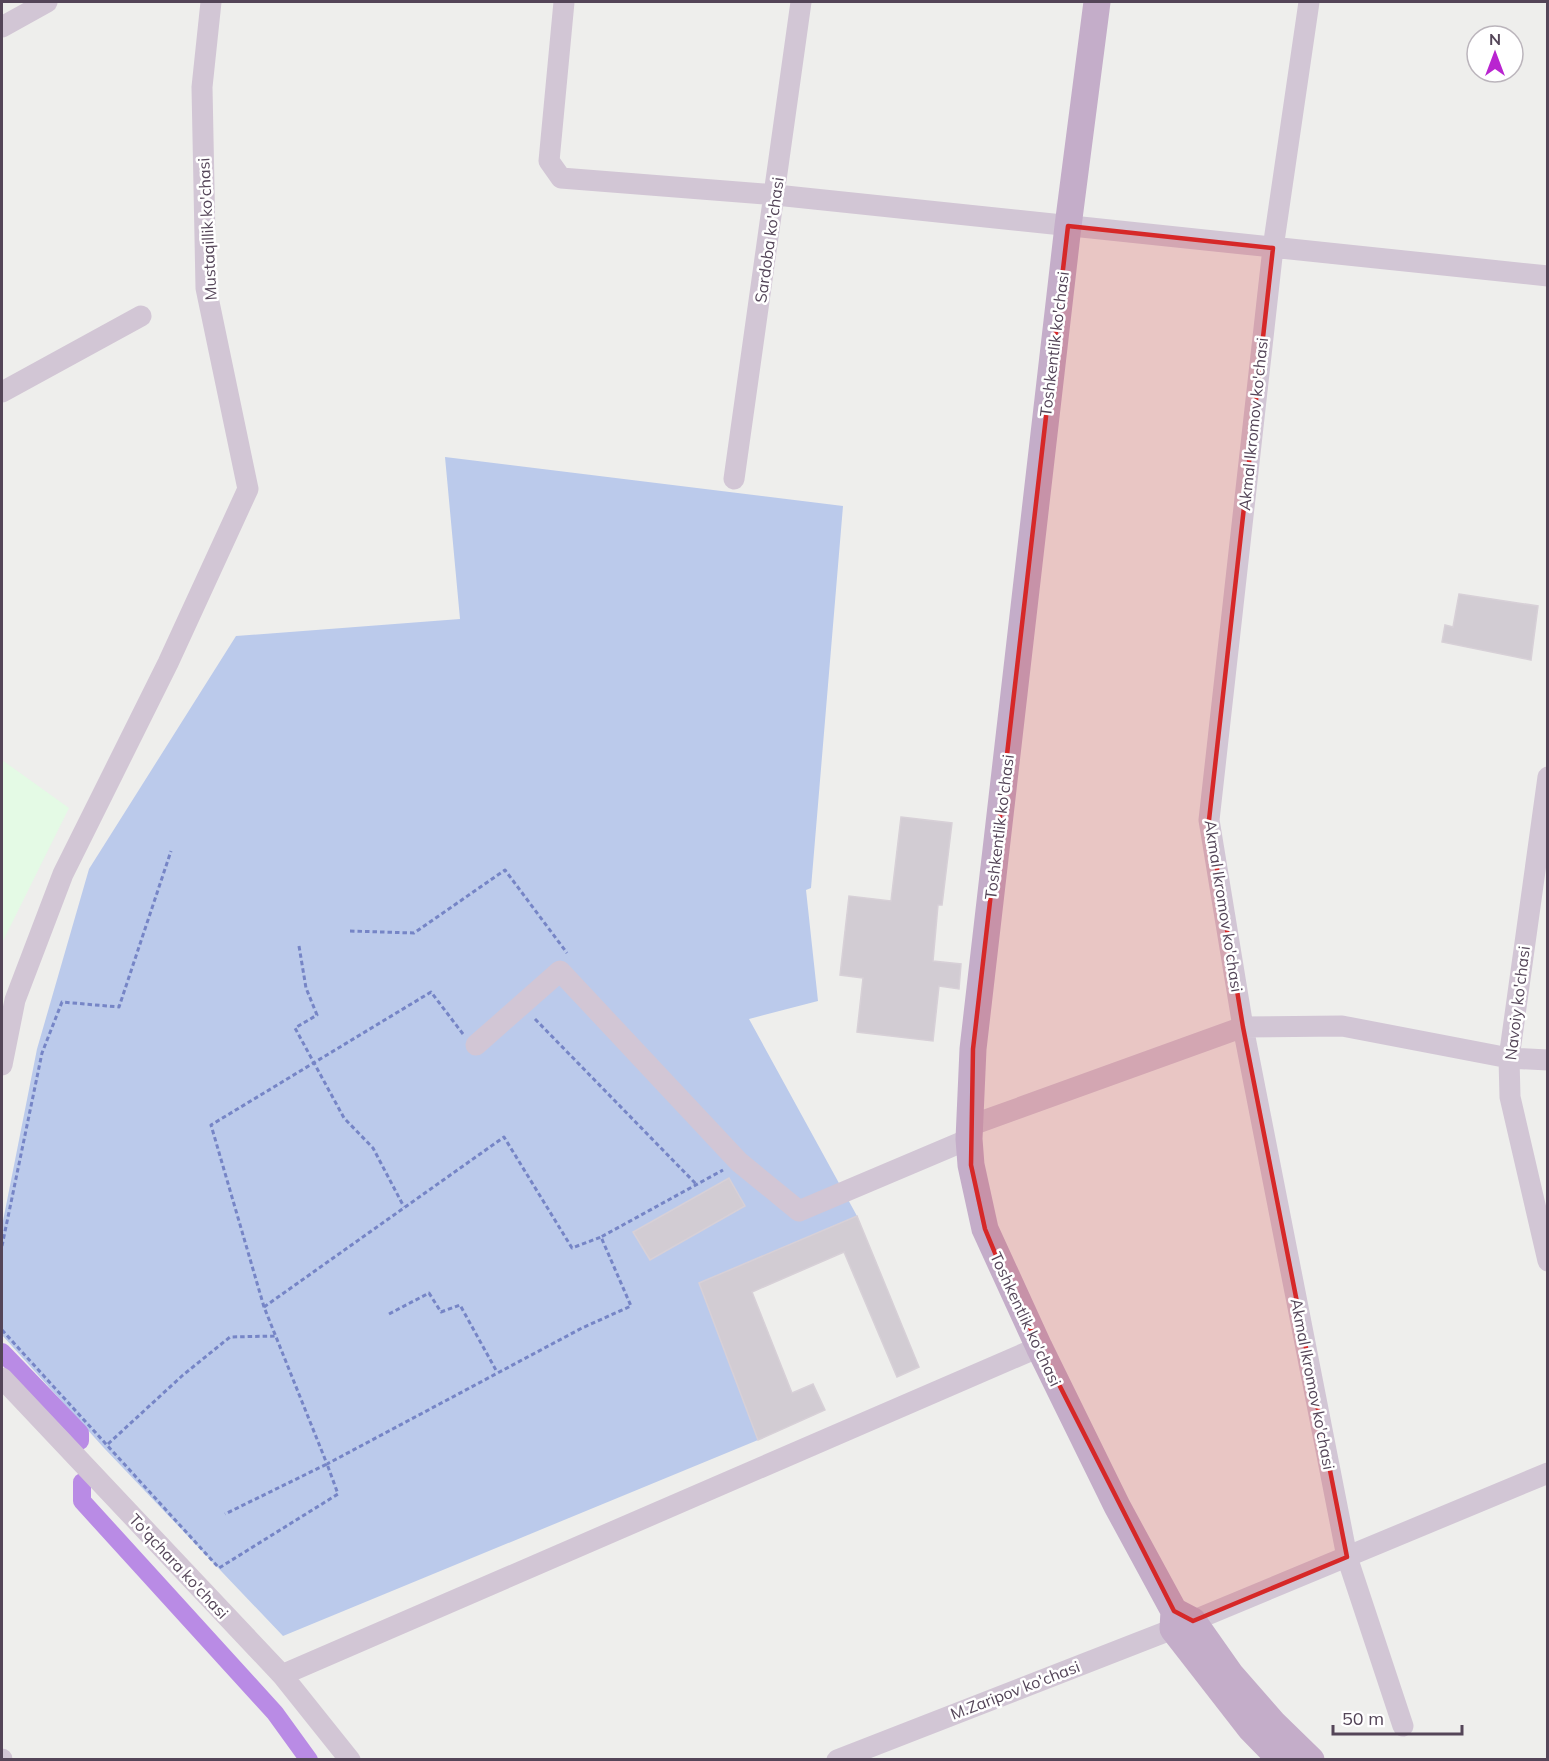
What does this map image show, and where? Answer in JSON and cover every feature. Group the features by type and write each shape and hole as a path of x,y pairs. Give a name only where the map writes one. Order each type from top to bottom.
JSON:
{"main road":[{"name":"Toshkentlik ko'chasi","path":"1097,2 1068,226 974,1049 969,1133 971,1166 985,1228 1039,1347 1118,1506 1180,1620"},
{"path":"1180,1620 1250,1728 1281,1760"},
{"path":"1180,1620 1273,1723 1311,1760"}],"street":[{"path":"2,27 47,2"},
{"name":"Mustaqillik ko'chasi","path":"2,1065 15,1000 63,874 168,663 248,489 206,288 201,87 211,2"},
{"path":"564,2 549,144 549,161 561,178 776,195 1548,276"},
{"name":"Sardoba ko'chasi","path":"734,479 776,195 801,2"},
{"name":"Akmal Ikromov ko'chasi","path":"1309,2 1274,248 1209,820 1243,1027 1347,1557 1403,1726"},
{"path":"2,392 141,316"},
{"name":"Navoiy ko'chasi","path":"1548,777 1509,1058 1510,1097 1548,1261"},
{"path":"476,1045 560,970 739,1162 799,1211 969,1133 1243,1027 1342,1026 1509,1058 1548,1060"},
{"path":"282,1675 1039,1347"},
{"name":"To'qchara ko'chasi","path":"2,1378 282,1675 350,1760"},
{"name":"M.Zaripov ko'chasi","path":"837,1760 1180,1620 1347,1557 1548,1473"}],"path":[{"path":"2,1246 42,1053 62,1002 119,1007 171,851"},
{"path":"350,931 414,933 505,870 569,956 560,970"},
{"path":"299,946 306,988 317,1015 295,1028 344,1118 373,1148 404,1207"},
{"path":"2,1330 219,1568 338,1494 264,1307 212,1125 431,992 460,1031 476,1045"},
{"path":"521,1005 697,1185"},
{"path":"264,1307 504,1137 572,1248 601,1237 739,1162"},
{"path":"225,1514 327,1464 582,1328 632,1306 601,1237"},
{"path":"389,1314 429,1293 441,1312 460,1305 497,1373"},
{"path":"108,1444 183,1375 230,1337 276,1336"}],"highlighted area":[{"path":"1068,226 1273,248 1209,820 1243,1027 1347,1557 1193,1621 1174,1611 1007,1282 985,1229 971,1165 973,1049"}],"shaded area":[{"path":"445,457 843,506 811,888 806,890 818,1001 749,1019 857,1216 699,1283 758,1440 283,1636 104,1448 2,1335 2,1226 37,1049 89,869 236,636 460,619"},
{"path":"2,760 69,808 2,943"}],"building":[{"path":"1459,594 1538,606 1531,660 1442,642 1445,625 1453,627"},
{"path":"901,817 952,823 942,905 938,905 933,961 961,964 959,989 939,986 933,1041 857,1032 863,978 840,975 849,896 891,901"},
{"path":"729,1178 745,1206 650,1260 633,1232"},
{"path":"857,1216 919,1367 897,1377 844,1252 752,1292 792,1393 813,1384 825,1410 758,1440 699,1283"}],"waterway":[{"path":"2,1352 80,1433 80,1441"},
{"path":"82,1482 82,1501 275,1713 309,1760"}]}
